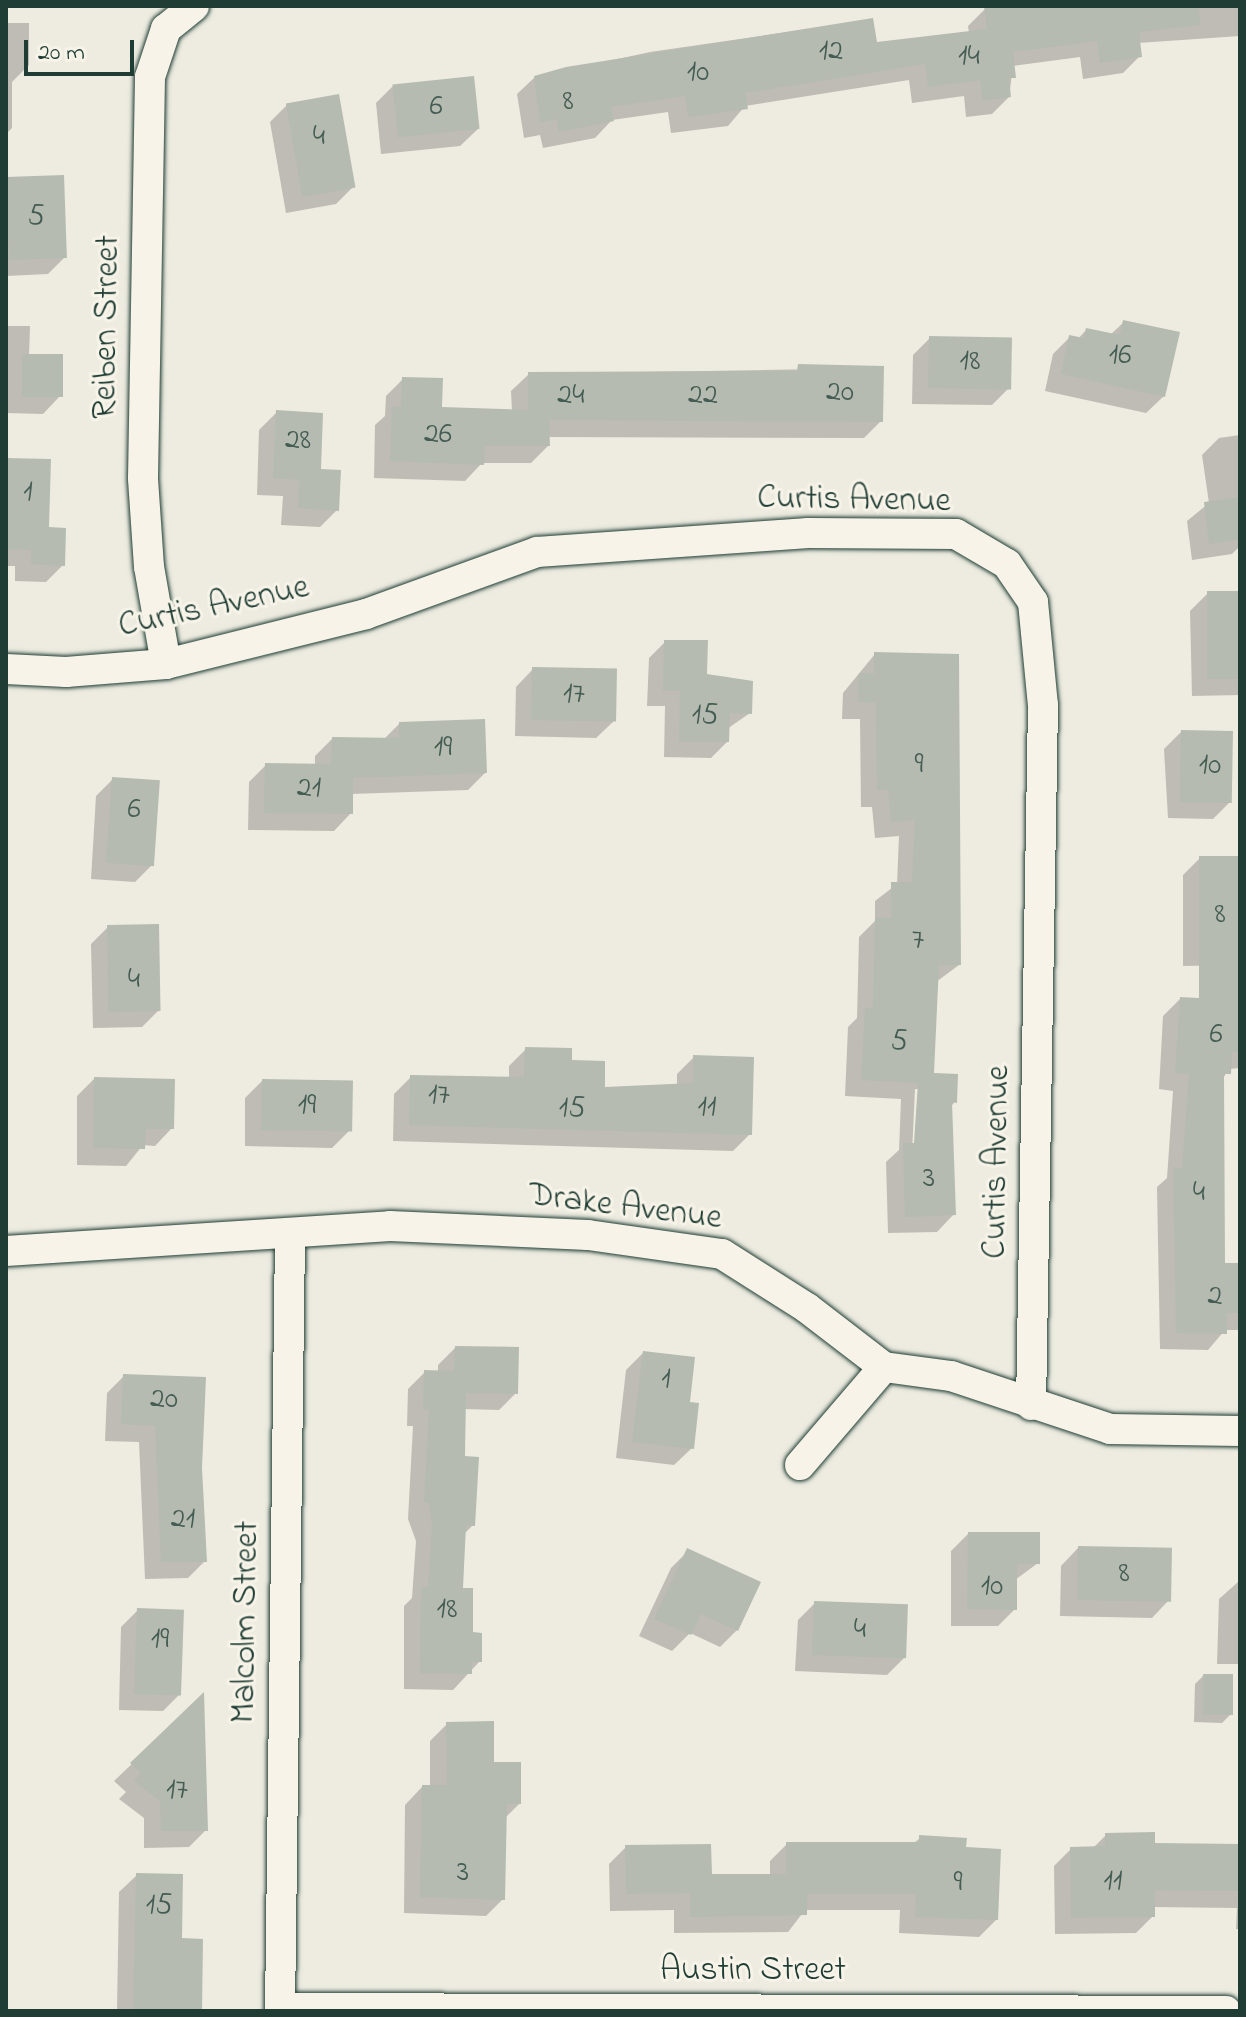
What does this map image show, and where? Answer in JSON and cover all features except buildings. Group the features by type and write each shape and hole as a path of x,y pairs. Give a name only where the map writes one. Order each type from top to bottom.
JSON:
{"street":[{"name":"Reiben Street","path":"166,664 149,567 143,478 150,77 166,29 194,6"},
{"name":"Curtis Avenue","path":"6,669 66,672 166,664 366,614 537,552 808,533 956,534 1007,564 1033,602 1043,705 1031,1405"},
{"name":"Drake Avenue","path":"6,1251 185,1236 290,1235 390,1226 588,1235 722,1254 807,1308 884,1367 951,1376 1110,1429 1240,1431"},
{"name":"Malcolm Street","path":"280,2010 290,1235"},
{"path":"800,1465 884,1367"},
{"name":"Austin Street","path":"280,2010 1226,2011"}]}
